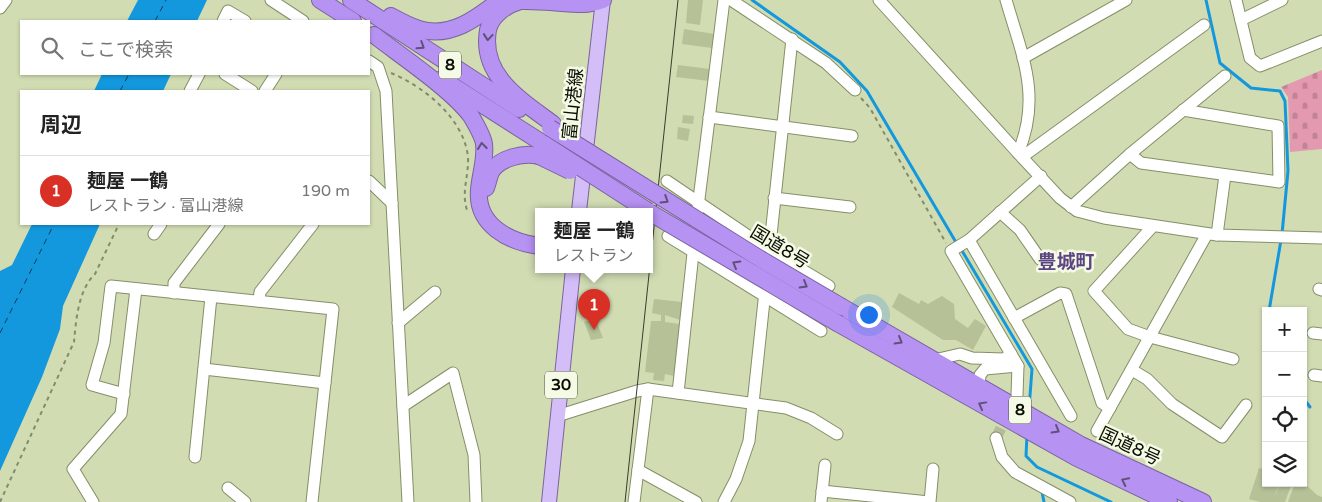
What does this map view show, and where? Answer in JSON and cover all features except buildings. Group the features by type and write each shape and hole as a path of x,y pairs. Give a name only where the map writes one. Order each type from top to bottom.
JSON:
{"highway":[{"path":"320,0 351,20"},
{"name":"8","path":"351,0 552,126"},
{"path":"363,0 388,15 420,30 447,31 463,25 501,0"},
{"path":"552,126 499,79 488,60 487,39 490,23 505,7 521,0 585,4 603,0"},
{"path":"371,33 445,92 471,116 484,143 478,192 483,214 501,235 535,245"},
{"name":"8","path":"371,33 541,150"},
{"name":"国道8号","path":"552,126 643,186 842,307 978,386 1081,445 1203,502"},
{"path":"535,234 504,226 490,212 486,189 492,171 511,157 541,150"},
{"name":"国道8号","path":"541,150 642,208"},
{"name":"国道8号","path":"653,215 839,324 1077,458 1169,502"}],"main road":[{"name":"富山港線","path":"579,208 603,0"},
{"name":"30","path":"549,502 573,273"}],"street":[{"path":"0,8 6,0"},
{"path":"271,0 301,20"},
{"path":"678,393 692,252 724,0"},
{"path":"731,0 826,63 855,90"},
{"path":"879,0 1020,155 1077,211 1104,218 1212,234 1322,238"},
{"path":"1006,0 1029,80 1030,101 1026,133 1020,155"},
{"path":"1023,58 1111,4 1126,0"},
{"path":"1236,0 1250,58 1260,66 1322,41"},
{"path":"1241,20 1282,0"},
{"path":"224,20 228,11 243,20"},
{"path":"1020,155 1204,25"},
{"path":"724,502 746,453 792,39"},
{"path":"373,64 386,91 408,502"},
{"path":"191,90 198,75"},
{"path":"227,75 250,90"},
{"path":"266,90 275,75"},
{"path":"1071,206 1130,154 1225,76"},
{"path":"1130,154 1141,163 1279,182 1278,126 1183,110"},
{"path":"709,117 852,136"},
{"path":"1097,432 1150,337 1212,234 1225,175"},
{"path":"1017,396 1018,366 951,251 969,240 1041,176"},
{"path":"667,181 698,204 829,286"},
{"path":"370,182 392,202"},
{"path":"774,198 850,207"},
{"path":"1000,212 1020,230 1040,259"},
{"path":"154,234 160,225"},
{"path":"174,293 174,283 218,225"},
{"path":"259,301 260,292 312,225"},
{"path":"1153,226 1094,291 1128,329 1150,337 1233,359"},
{"path":"668,236 821,331"},
{"path":"969,240 1071,416"},
{"path":"124,394 92,385 104,342 111,286 333,309 312,502"},
{"path":"93,502 73,469 121,414 136,289"},
{"path":"398,323 435,292"},
{"path":"1014,318 1060,293 1066,294 1102,403 1110,408"},
{"path":"195,458 211,297"},
{"path":"934,360 960,354 972,358 1004,359 1011,354"},
{"path":"978,386 980,375 985,369 1018,366"},
{"path":"204,369 325,384"},
{"path":"1132,370 1148,379 1172,404 1222,437 1246,405"},
{"path":"402,406 453,373 474,455 476,502"},
{"path":"634,502 648,389"},
{"path":"557,416 648,389 752,402 812,418 837,434"},
{"path":"996,438 1002,457 1015,472 1070,502"},
{"path":"825,464 822,496 930,502 933,469"},
{"path":"638,470 696,502"},
{"path":"228,488 245,502"}],"path":[{"path":"373,64 406,79 449,114 464,140 468,159 464,192 468,212"},
{"path":"855,90 870,108 951,251"},
{"path":"0,502 74,342 76,314 90,278 95,274 119,225"}],"green space":[{"path":"1322,70 1322,149 1290,152 1288,97 1281,87"}],"water":[{"path":"138,0 207,0 197,20 128,20"},
{"path":"102,75 171,75 163,90 94,90"},
{"path":"32,225 100,225 63,306 60,329 42,377 0,471 0,271 12,265"}],"waterway":[{"path":"752,0 840,62 867,91 957,244"},
{"path":"1206,0 1220,63 1251,88 1280,91 1285,101 1288,171 1282,234"},
{"path":"1270,307 1281,240"},
{"path":"961,249 1032,369 1029,409"},
{"path":"1307,403 1310,407"},
{"path":"1027,435 1026,456 1037,467 1111,502"},
{"path":"1042,492 1044,502"}],"ferry route":[{"path":"156,20 166,0"},
{"path":"121,90 128,75"},
{"path":"0,333 54,225"}],"tunnel":[{"path":"996,438 1009,412"}],"tram line":[{"path":"653,237 678,0"},
{"path":"625,502 649,273"}],"place":[{"name":"麺屋 一鶴","path":"594,330"}],"district":[{"name":"豊城町","path":"1066,262"}]}
